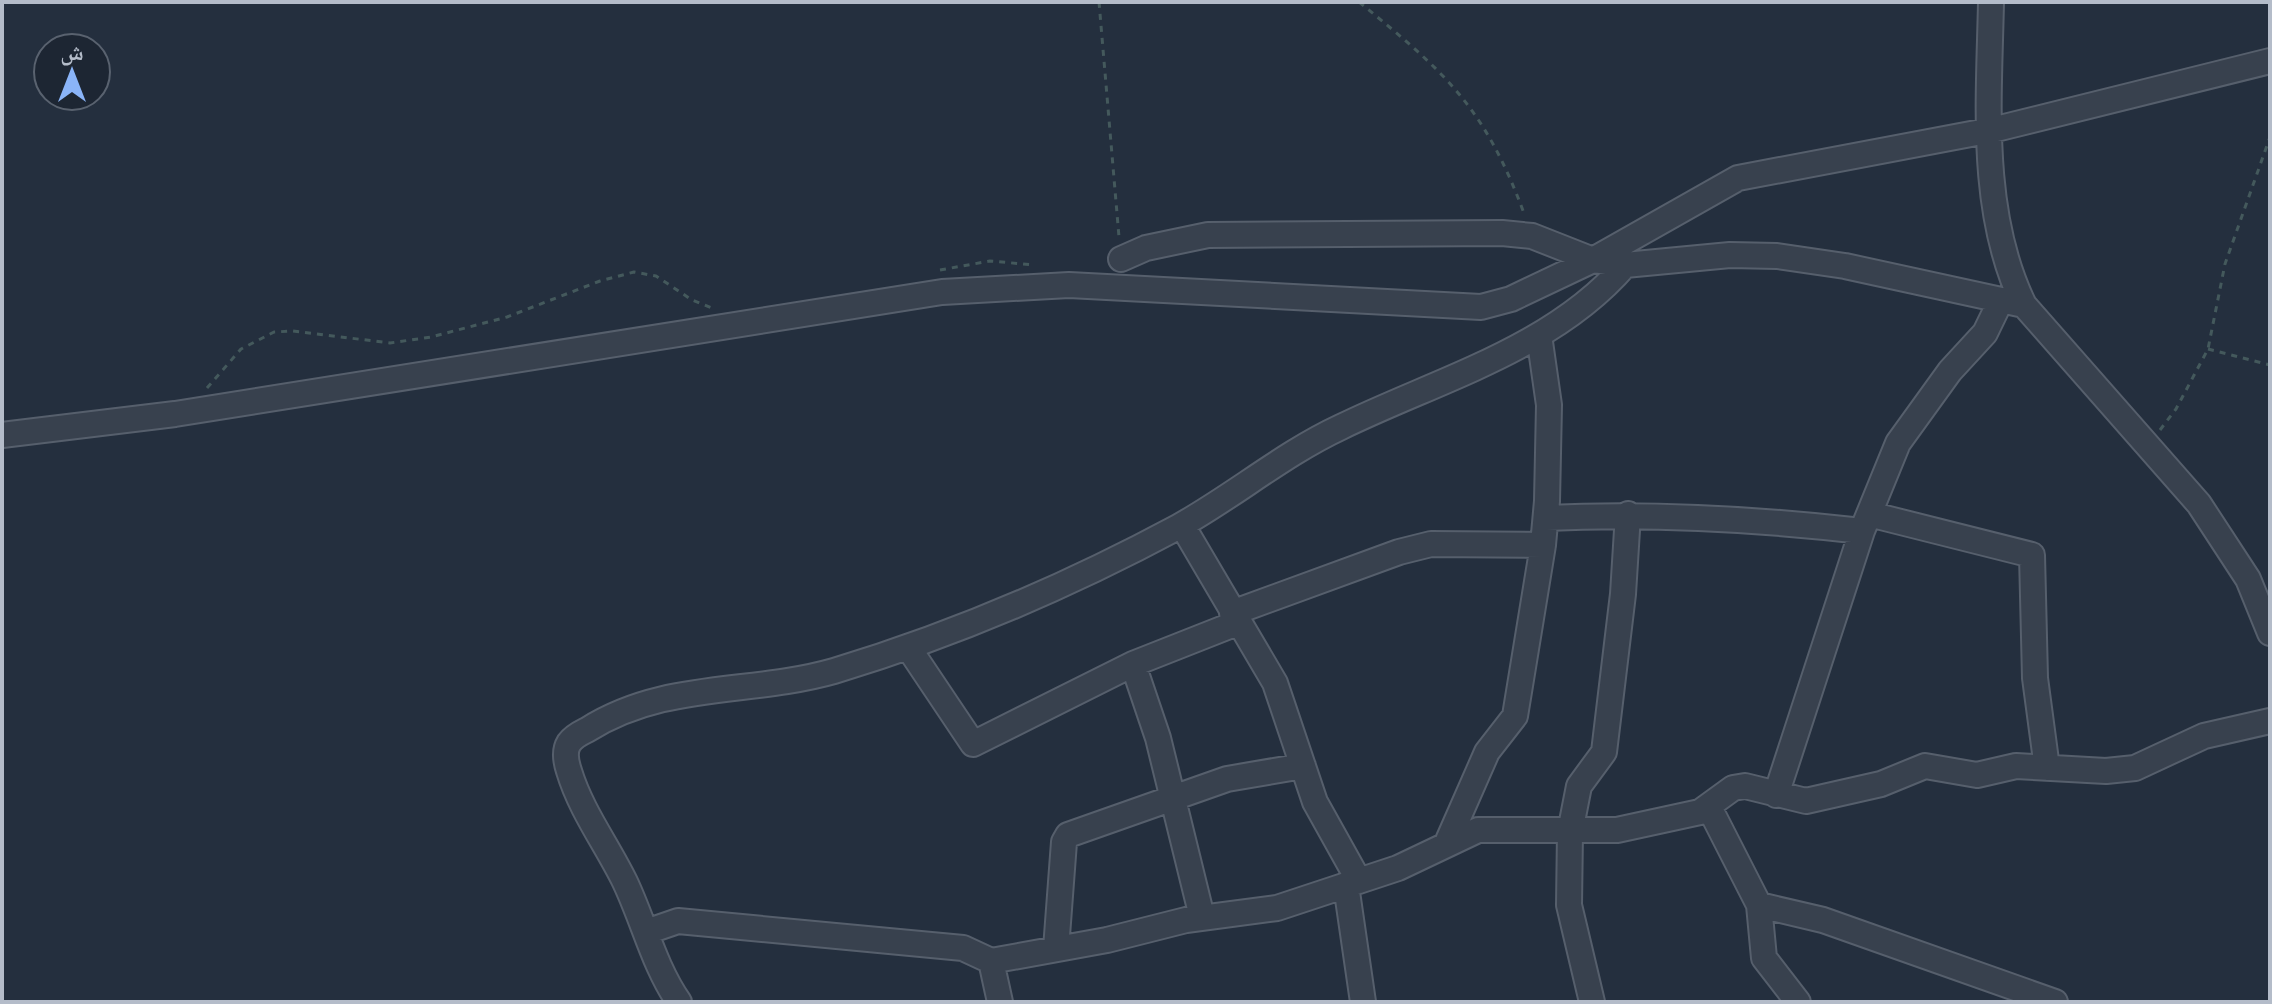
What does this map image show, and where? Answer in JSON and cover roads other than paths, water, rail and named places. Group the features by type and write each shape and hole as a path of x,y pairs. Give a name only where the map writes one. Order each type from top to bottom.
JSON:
{"street":[{"path":"1776,795 1866,523 1898,443 1950,371 2012,302 1995,218 1991,2"},
{"path":"2,435 175,414 942,292 1069,285 1481,307 1511,299 1593,260 1738,178 1992,130 2270,61"},
{"path":"1121,259 1146,248 1208,235 1502,233 1532,236 1593,260 1625,265 1730,255 1777,256 1845,266 2012,302 2199,504 2233,553 2262,609 2270,633"},
{"path":"679,1002 667,985 626,885 593,826 570,773 566,752 574,737 602,719 685,692 780,684 908,647 1016,607 1182,525 1300,448 1539,335 1605,288 1625,265"},
{"path":"1447,843 1487,752 1515,716 1546,518 1549,405 1539,335"},
{"path":"1546,518 1628,514 1866,523 2032,555 2035,678 2047,768"},
{"path":"1592,1002 1569,905 1570,832 1579,786 1604,752 1623,594 1628,514"},
{"path":"1182,525 1275,683 1315,802 1352,883 1363,1002"},
{"path":"908,647 973,744 1133,664 1234,618 1399,552 1431,544 1543,545"},
{"path":"1133,664 1158,738 1170,799 1202,917"},
{"path":"646,932 672,921 703,923 927,943 963,948 991,961 1202,917 1261,911 1398,868 1478,830 1570,832 1650,824 1709,807 1733,788 1745,786 1806,801 1881,784 1925,766 1977,775 2016,766 2106,771 2135,768 2204,736 2270,721"},
{"path":"1056,949 1064,842 1068,835 1260,771 1303,766"},
{"path":"1709,807 1759,905 1764,958 1798,1002"},
{"path":"1759,905 1823,920 2055,1002"},
{"path":"991,961 1000,1002"}]}
